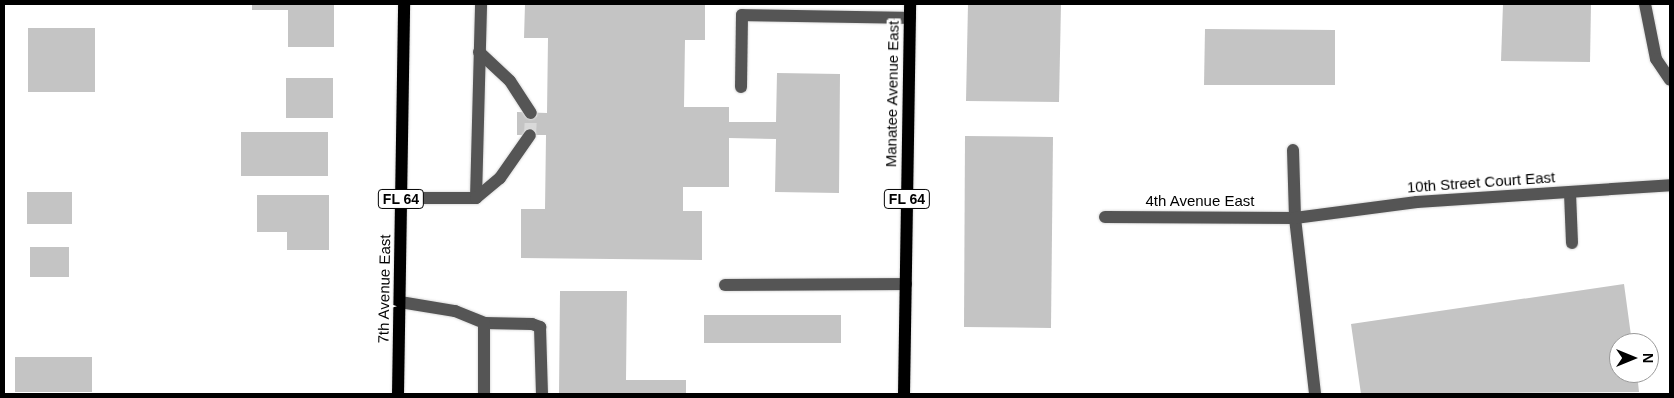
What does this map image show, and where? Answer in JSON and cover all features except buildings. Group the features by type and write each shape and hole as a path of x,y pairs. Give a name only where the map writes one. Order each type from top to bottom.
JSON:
{"main road":[{"name":"7th Avenue East","path":"398,394 404,4"},
{"name":"Manatee Avenue East","path":"904,394 910,4"}],"street":[{"path":"476,198 481,4"},
{"path":"1645,4 1656,59 1670,80"},
{"path":"741,87 742,10 910,18"},
{"path":"479,52 510,81 531,113"},
{"path":"401,198 476,198 500,178 530,135"},
{"path":"1293,150 1295,218 1315,394"},
{"name":"10th Street Court East","path":"1295,218 1417,202 1670,185"},
{"path":"1570,192 1572,243"},
{"name":"4th Avenue East","path":"1105,217 1295,218"},
{"path":"725,284 906,284"},
{"path":"400,302 455,311 484,323 532,324 540,328 542,394"},
{"path":"484,323 484,394"}],"tunnel":[{"path":"530,135 531,113"}]}
